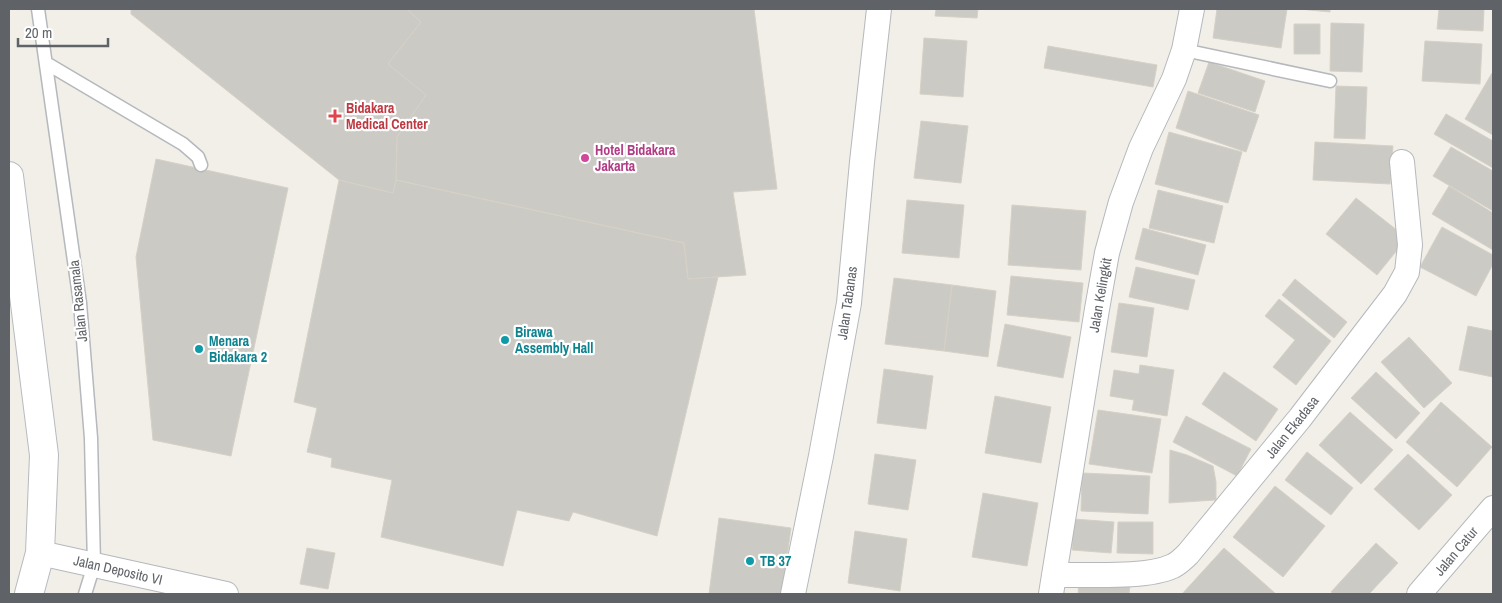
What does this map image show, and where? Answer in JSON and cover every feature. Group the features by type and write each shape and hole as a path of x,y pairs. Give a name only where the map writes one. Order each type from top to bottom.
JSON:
{"street":[{"name":"Jalan Tabanas","path":"793,594 849,303 879,9"},
{"name":"Jalan Kelingkit","path":"1053,584 1096,309 1108,253 1121,202 1141,148 1174,79 1184,50 1192,9"},
{"name":"Jalan Ekadasa","path":"1053,584 1157,572 1175,565 1188,554 1300,418 1395,294 1407,272 1410,245 1402,162"},
{"path":"9,176 44,455 40,553 29,594"},
{"name":"Jalan Catur","path":"1419,594 1493,508"},
{"name":"Jalan Deposito VI","path":"40,553 226,594"}],"lane":[{"name":"Jalan Rasamala","path":"38,9 80,303 91,438 94,565 84,594"},
{"path":"1184,50 1330,82"},
{"path":"46,63 183,144 198,157 201,165"}],"building":[{"name":"Bidakara Medical Center","path":"131,9 407,9 421,22 388,64 426,95 397,137 396,180 393,193 339,180 131,14"},
{"name":"Hotel Bidakara Jakarta","path":"407,9 754,9 777,189 733,192 746,275 688,279 684,243 396,180 397,137 426,95 388,64 421,22"},
{"path":"936,9 978,9 977,18 935,16"},
{"path":"1217,9 1287,9 1281,48 1213,38"},
{"path":"1299,9 1330,9 1330,12"},
{"path":"1439,9 1484,9 1483,31 1437,29"},
{"path":"1331,23 1364,24 1362,72 1330,71"},
{"path":"1294,24 1320,24 1320,54 1294,54"},
{"path":"924,38 967,41 963,97 920,94"},
{"path":"1425,41 1482,44 1480,84 1422,81"},
{"path":"1048,46 1157,65 1153,87 1044,68"},
{"path":"1209,62 1265,81 1255,112 1198,93"},
{"path":"1493,74 1493,135 1465,119"},
{"path":"1336,86 1367,87 1365,139 1334,138"},
{"path":"1188,91 1259,115 1246,152 1176,128"},
{"path":"1446,114 1493,141 1493,168 1434,134"},
{"path":"921,121 968,126 961,183 914,178"},
{"path":"1169,132 1242,152 1228,203 1155,184"},
{"path":"1315,142 1393,146 1390,184 1313,180"},
{"path":"1451,147 1493,171 1493,211 1433,176"},
{"name":"Menara Bidakara 2","path":"156,159 288,188 231,456 153,440 136,257"},
{"name":"Birawa Assembly Hall","path":"339,180 393,193 396,180 684,243 688,279 718,277 657,536 573,512 569,521 517,510 503,566 381,537 392,480 331,467 332,458 307,452 317,408 294,402"},
{"path":"1449,186 1493,213 1493,250 1432,214"},
{"path":"1158,190 1223,206 1214,243 1149,228"},
{"path":"1356,198 1407,238 1377,275 1326,234"},
{"path":"907,200 964,205 959,258 902,253"},
{"path":"1012,205 1086,211 1081,270 1008,265"},
{"path":"1442,227 1493,255 1493,264 1476,296 1420,267"},
{"path":"1143,228 1206,245 1198,275 1135,259"},
{"path":"1136,267 1195,280 1188,310 1129,297"},
{"path":"1011,276 1083,283 1079,322 1007,315"},
{"path":"894,278 952,285 944,351 885,344"},
{"path":"1295,279 1347,322 1334,338 1282,295"},
{"path":"952,285 996,291 988,357 944,351"},
{"path":"1279,299 1331,341 1296,385 1273,367 1295,340 1265,316"},
{"path":"1119,303 1154,308 1147,357 1111,352"},
{"path":"1005,324 1071,337 1063,378 997,366"},
{"path":"1468,326 1493,331 1493,377 1459,370"},
{"path":"1409,337 1452,383 1424,408 1381,362"},
{"path":"1140,365 1174,370 1167,416 1132,410 1134,400 1110,396 1114,370 1139,374"},
{"path":"884,369 933,376 926,429 877,423"},
{"path":"1224,372 1278,409 1256,441 1202,404"},
{"path":"1376,372 1420,413 1396,439 1351,398"},
{"path":"995,396 1051,407 1041,463 985,453"},
{"path":"1441,402 1492,447 1457,487 1406,442"},
{"path":"1098,410 1161,419 1152,473 1089,464"},
{"path":"1350,412 1393,450 1361,484 1319,445"},
{"path":"1186,416 1251,449 1237,476 1173,442"},
{"path":"1170,450 1213,466 1216,482 1216,500 1169,503"},
{"path":"1307,452 1353,488 1331,515 1285,480"},
{"path":"875,454 916,460 908,510 868,504"},
{"path":"1408,454 1452,495 1419,530 1374,489"},
{"path":"1082,473 1150,476 1148,514 1081,511"},
{"path":"1275,486 1325,526 1283,577 1233,537"},
{"path":"983,493 1038,503 1027,566 972,557"},
{"name":"TB 37","path":"719,518 791,528 782,594 709,594"},
{"path":"1074,519 1114,522 1111,553 1072,550"},
{"path":"1118,522 1153,522 1153,554 1117,553"},
{"path":"855,531 907,539 900,591 848,583"},
{"path":"1376,543 1398,563 1369,594 1334,594 1331,592"},
{"path":"307,548 335,553 328,589 300,584"},
{"path":"1224,548 1276,594 1182,594"},
{"path":"1079,582 1130,586 1129,594 1078,594"}],"place":[{"name":"Bidakara Medical Center","path":"335,116"},
{"name":"Hotel Bidakara Jakarta","path":"585,158"},
{"name":"Birawa Assembly Hall","path":"505,340"},
{"name":"Menara Bidakara 2","path":"199,349"},
{"name":"TB 37","path":"750,561"}]}
